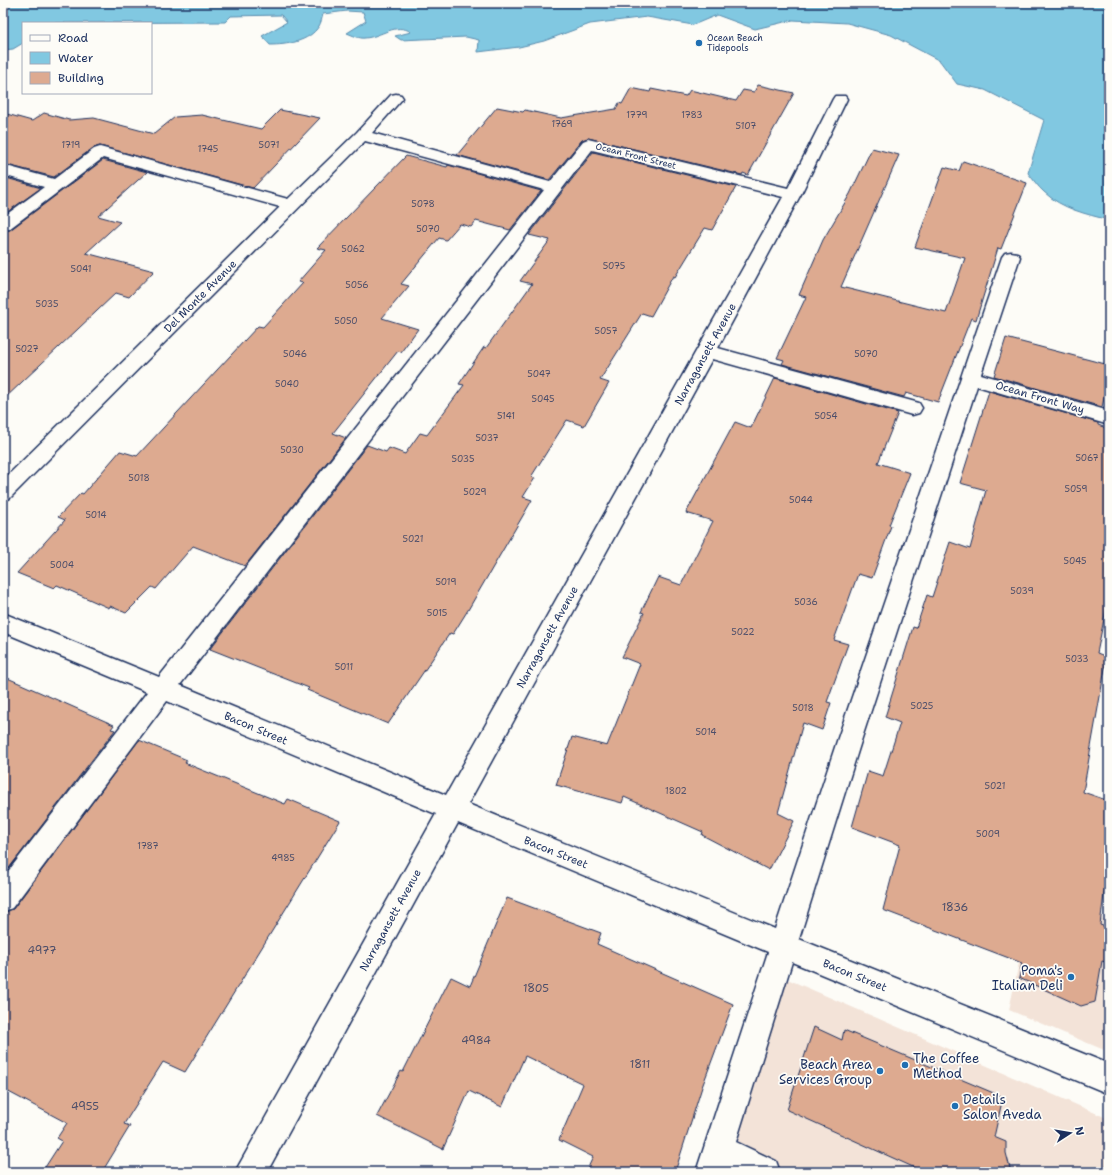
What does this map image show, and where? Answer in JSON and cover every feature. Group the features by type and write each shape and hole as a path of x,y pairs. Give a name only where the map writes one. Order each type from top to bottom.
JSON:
{"street":[{"name":"Del Monte Avenue","path":"3,493 290,205 362,135 396,98"},
{"name":"Narragansett Avenue","path":"250,1172 707,351 792,194 840,99"},
{"path":"3,899 163,688 554,188 362,135"},
{"name":"Ocean Front Street","path":"554,188 588,144 792,194"},
{"path":"3,226 100,152 290,205"},
{"path":"3,170 56,185"},
{"path":"765,1172 715,1161 850,738 1011,257"},
{"path":"707,351 912,408"},
{"name":"Ocean Front Way","path":"970,377 1109,418"},
{"name":"Bacon Street","path":"3,622 451,809 1109,1079"}],"shaded area":[{"path":"1034,892 1109,921 1109,1052 1009,1010"},
{"path":"785,978 1109,1119 1109,1172 718,1172"}],"water":[{"path":"3,3 1109,3 1109,220 1066,207 1059,203 1042,190 1028,173 1044,120 985,90 957,84 940,61 891,35 847,23 793,20 755,29 717,15 693,25 647,17 590,24 544,41 519,47 478,52 479,40 466,37 401,40 395,36 411,32 405,29 394,29 371,37 358,37 347,33 366,21 363,12 347,11 323,14 321,22 315,31 297,42 270,45 262,36 287,22 281,15 231,16 225,22 22,22 22,44 13,49 3,50"}],"building":[{"path":"758,85 794,93 748,175 743,173 742,175 588,138 582,140 549,180 457,155 497,107 523,112 525,110 561,118 616,109 619,103 622,104 631,88 650,92 651,89 686,96 690,90 736,101 743,90 754,92"},
{"path":"280,110 320,118 253,188 100,146 93,148 54,177 3,164 3,113 32,121 44,113 69,120 94,118 154,134 175,117 202,115 261,129"},
{"path":"872,148 899,155 841,287 946,313 965,258 915,247 944,167 959,171 963,161 1027,183 1001,249 998,248 976,320 971,318 938,402 906,393 904,397 782,364 784,360 777,358 806,297 799,295 823,240 850,194"},
{"path":"593,152 736,187 712,230 705,228 675,277 673,276 651,316 642,313 600,380 609,383 584,426 567,420 531,477 535,478 523,497 532,500 468,610 453,634 450,633 388,724 307,690 309,688 210,649 367,445 386,452 389,448 405,454 420,433 427,435 464,385 459,384 484,347 486,348 532,284 520,281 550,240 529,235"},
{"path":"406,156 447,167 448,165 541,191 510,230 476,221 471,227 460,224 446,240 439,238 401,284 409,286 382,318 418,329 401,352 398,351 333,433 346,438 245,566 193,546 156,589 152,587 126,613 110,606 109,608 57,585 54,588 17,573 65,520 58,517 81,493 83,494 120,451 137,456 258,326 263,327 303,283 298,282 326,250 317,248"},
{"path":"103,160 147,172 98,216 120,222 86,253 154,271 129,297 116,293 3,400 3,231 10,230"},
{"path":"3,177 41,188 3,215"},
{"path":"1006,338 1109,365 1109,377 1102,407 994,376"},
{"path":"775,378 898,413 878,463 910,473 889,525 891,526 872,578 858,574 834,640 848,644 827,702 831,703 822,730 803,723 778,813 794,821 769,870 702,835 703,832 624,797 622,803 556,785 572,737 607,746 640,664 622,657 644,613 641,612 658,577 681,585 713,521 686,513 735,422 751,428"},
{"path":"989,391 1098,423 1098,425 1109,429 1109,595 1097,653 1107,657 1083,792 1109,801 1109,856 1100,925 1109,928 1109,939 1105,962 1102,961 1095,1002 1081,1006 1019,978 1022,963 883,910 900,845 852,827 868,771 883,776 900,723 885,717 913,627 916,628 927,595 932,597 950,542 970,549 986,490 960,483"},
{"path":"3,676 114,725 111,729 115,730 3,876"},
{"path":"139,740 187,760 185,763 285,804 288,799 340,821 185,1072 163,1062 124,1124 130,1126 102,1172 42,1172 62,1141 57,1138 67,1123 3,1089 3,913 13,909"},
{"path":"507,898 601,933 597,944 733,1004 702,1087 675,1172 586,1172 593,1157 559,1140 583,1084 525,1056 502,1107 469,1091 443,1149 377,1116 401,1071 403,1072 451,977 470,986"},
{"path":"814,1027 842,1040 844,1030 1003,1097 994,1137 1006,1142 1006,1153 1011,1172 924,1172 787,1110"}],"place":[{"name":"Ocean Beach Tidepools","path":"699,43"},
{"name":"Poma's Italian Deli","path":"1071,977"},
{"name":"The Coffee Method","path":"905,1065"},
{"name":"Beach Area Services Group","path":"880,1071"},
{"name":"Details Salon Aveda","path":"955,1106"}]}
